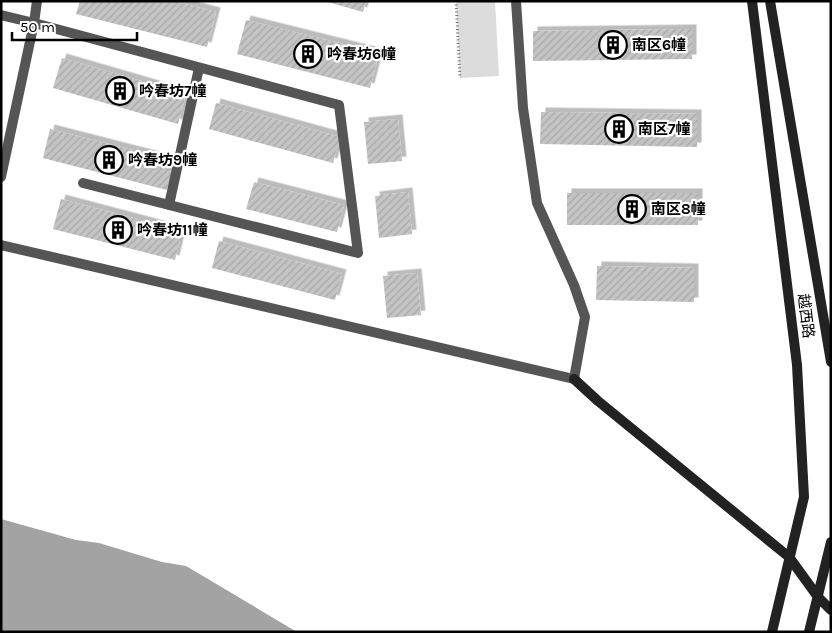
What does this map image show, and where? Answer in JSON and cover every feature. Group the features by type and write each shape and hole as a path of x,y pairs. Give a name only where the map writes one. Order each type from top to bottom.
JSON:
{"main road":[{"name":"越西路","path":"752,1 797,366 804,497 772,632"},
{"name":"越西路","path":"770,1 831,362"},
{"path":"574,379 598,401 789,557 831,610"},
{"path":"809,632 831,542"}],"street":[{"path":"1,177 37,1"},
{"path":"1,245 574,379 585,317 574,285 537,203 523,108 516,1"},
{"path":"1,15 339,105 358,253 83,183"},
{"path":"169,205 199,68"}],"path":[{"path":"456,1 460,78"}],"shaded area":[{"path":"456,1 495,1 499,76 460,78"},
{"path":"1,519 76,540 99,543 162,562 186,566 297,632 1,632"}],"building":[{"path":"80,1 173,1 216,12 207,47 76,14"},
{"path":"324,1 366,1 363,12"},
{"name":"吟春坊6幢","path":"246,20 379,53 370,88 237,54"},
{"name":"南区6幢","path":"692,29 692,59 533,61 533,31"},
{"name":"吟春坊7幢","path":"62,58 186,94 178,124 53,88"},
{"path":"216,103 340,137 333,163 209,129"},
{"name":"南区7幢","path":"541,112 697,114 697,147 540,144"},
{"path":"398,119 402,161 368,164 364,122"},
{"name":"吟春坊9幢","path":"50,129 175,161 167,190 43,158"},
{"path":"254,182 344,205 337,232 246,209"},
{"path":"408,192 412,234 379,238 375,196"},
{"name":"南区8幢","path":"567,193 698,193 698,225 567,225"},
{"name":"吟春坊11幢","path":"61,199 182,231 175,260 53,229"},
{"path":"219,241 342,274 335,300 212,268"},
{"path":"597,266 694,268 694,302 596,300"},
{"path":"417,273 421,315 387,318 383,276"}],"place":[{"name":"南区6幢","path":"613,45"},
{"name":"吟春坊6幢","path":"308,54"},
{"name":"吟春坊7幢","path":"120,91"},
{"name":"南区7幢","path":"619,129"},
{"name":"吟春坊9幢","path":"109,160"},
{"name":"南区8幢","path":"632,209"},
{"name":"吟春坊11幢","path":"118,230"}]}
